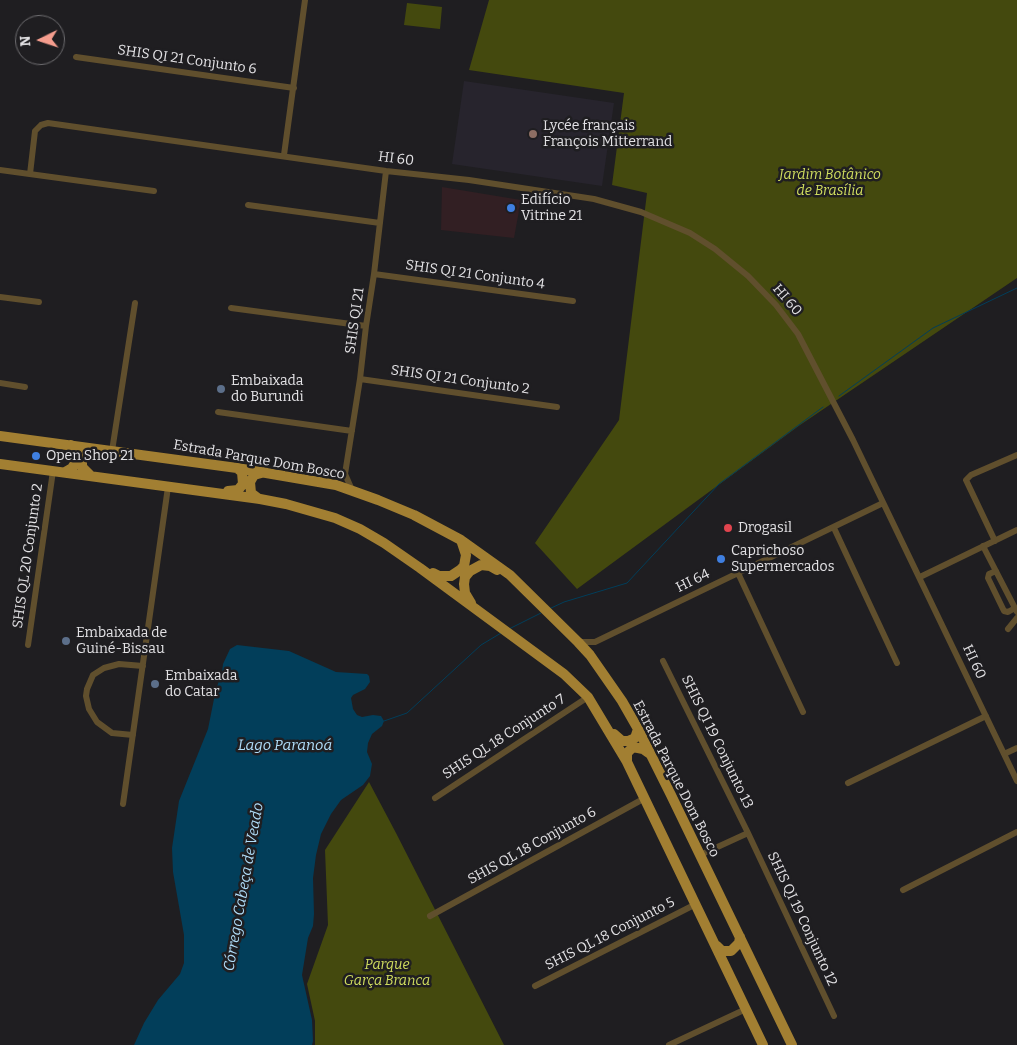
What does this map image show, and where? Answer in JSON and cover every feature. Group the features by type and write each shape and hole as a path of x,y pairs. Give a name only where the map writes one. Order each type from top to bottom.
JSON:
{"main road":[{"name":"Estrada Parque Dom Bosco","path":"0,436 266,472 336,485 414,515 461,540 510,575 590,655 622,701 651,755 792,1045"},
{"path":"64,472 72,468 74,463 75,452 71,445"},
{"path":"90,475 82,467 84,455 87,452 96,450 110,451"},
{"path":"0,464 260,499 294,506 346,523 384,543 564,674 588,697 627,762 763,1045"},
{"path":"215,492 236,491 241,488 243,474 237,468"},
{"path":"260,499 251,493 250,482 254,475 266,472"},
{"path":"420,568 425,568 439,576 451,576 457,573 464,566 466,555 461,540"},
{"path":"475,608 465,593 465,577 470,570 481,565 490,566 510,575"},
{"path":"605,724 617,737 625,742 635,738 638,729"},
{"path":"627,762 627,753 633,747 643,749 651,755"},
{"path":"716,945 722,951 731,950 736,947 740,937"},
{"path":"726,966 729,959 734,955 740,954 750,960"}],"street":[{"path":"284,155 305,0"},
{"name":"SHIS QI 21 Conjunto 6","path":"76,57 294,88"},
{"name":"HI 60","path":"30,174 36,132 38,127 44,123 284,155 386,171 469,180 594,199 669,222 703,241 748,276 790,322 815,365 853,440 1017,781"},
{"path":"0,170 154,191"},
{"name":"SHIS QI 21","path":"345,474 360,379 386,171"},
{"path":"248,205 380,223"},
{"name":"SHIS QI 21 Conjunto 4","path":"374,274 573,301"},
{"path":"0,297 39,302"},
{"path":"110,451 135,303"},
{"path":"231,308 366,326"},
{"name":"SHIS QI 21 Conjunto 2","path":"360,379 557,406"},
{"path":"0,383 25,387"},
{"path":"218,412 352,431"},
{"path":"995,540 966,480 1017,455"},
{"name":"SHIS QL 20 Conjunto 2","path":"28,645 53,471"},
{"path":"336,485 345,474 352,490"},
{"path":"123,804 168,486"},
{"name":"HI 64","path":"578,642 595,642 883,503"},
{"path":"834,528 898,663"},
{"path":"920,578 1017,530"},
{"path":"983,546 996,570 1016,610 1005,612 988,576 996,570"},
{"path":"738,573 803,712"},
{"path":"998,597 1007,592"},
{"path":"1008,629 1017,618"},
{"path":"590,655 595,642"},
{"name":"SHIS QI 19 Conjunto 13","path":"663,662 748,833"},
{"path":"132,735 112,733 98,722 89,709 86,696 87,689 93,676 104,668 119,664 142,666"},
{"name":"SHIS QL 18 Conjunto 7","path":"434,798 588,697"},
{"path":"848,782 986,716"},
{"path":"1004,754 1017,748"},
{"name":"SHIS QL 18 Conjunto 6","path":"430,916 645,798"},
{"path":"903,890 1017,832"},
{"path":"700,855 748,833"},
{"name":"SHIS QI 19 Conjunto 12","path":"748,833 834,1016"},
{"name":"SHIS QL 18 Conjunto 5","path":"535,986 696,904"},
{"path":"669,1045 746,1009"}],"shaded area":[{"name":"Lycée français François Mitterrand","path":"464,81 614,103 602,186 452,164"},
{"path":"442,187 521,200 514,238 441,230"}],"green space":[{"name":"Jardim Botânico de Brasília","path":"489,0 1017,0 1017,278 800,425 577,589 535,543 619,420 647,193 612,185 624,93 469,70"},
{"path":"407,3 442,7 440,29 404,25"},
{"name":"Parque Garça Branca","path":"369,782 504,1045 315,1045 315,1021 307,984 328,925 325,850"}],"water":[{"name":"Lago Paranoá","path":"237,645 289,651 336,672 367,674 370,682 365,689 351,698 353,709 357,715 362,717 381,716 384,721 382,726 372,734 368,743 367,752 372,764 370,776 363,785 341,800 331,814 321,834 316,855 313,878 313,926 308,938 302,975 312,1020 312,1045 134,1045 144,1023 158,1000 180,974 184,963 184,935 173,872 172,848 179,801 208,729 223,664 230,649"}],"waterway":[{"name":"Córrego Cabeça de Veado","path":"839,396 933,328 1017,288"},
{"name":"Córrego Cabeça de Veado","path":"549,609 564,602 627,583 719,484 823,407"},
{"name":"Córrego Cabeça de Veado","path":"509,629 541,613"},
{"name":"Córrego Cabeça de Veado","path":"384,721 407,713 481,645 501,633"}],"place":[{"name":"Lycée français François Mitterrand","path":"533,134"},
{"name":"Edifício Vitrine 21","path":"511,208"},
{"name":"Embaixada do Burundi","path":"221,389"},
{"name":"Open Shop 21","path":"36,456"},
{"name":"Drogasil","path":"728,528"},
{"name":"Caprichoso Supermercados","path":"721,559"},
{"name":"Embaixada de Guiné-Bissau","path":"66,641"},
{"name":"Embaixada do Catar","path":"155,684"}]}
